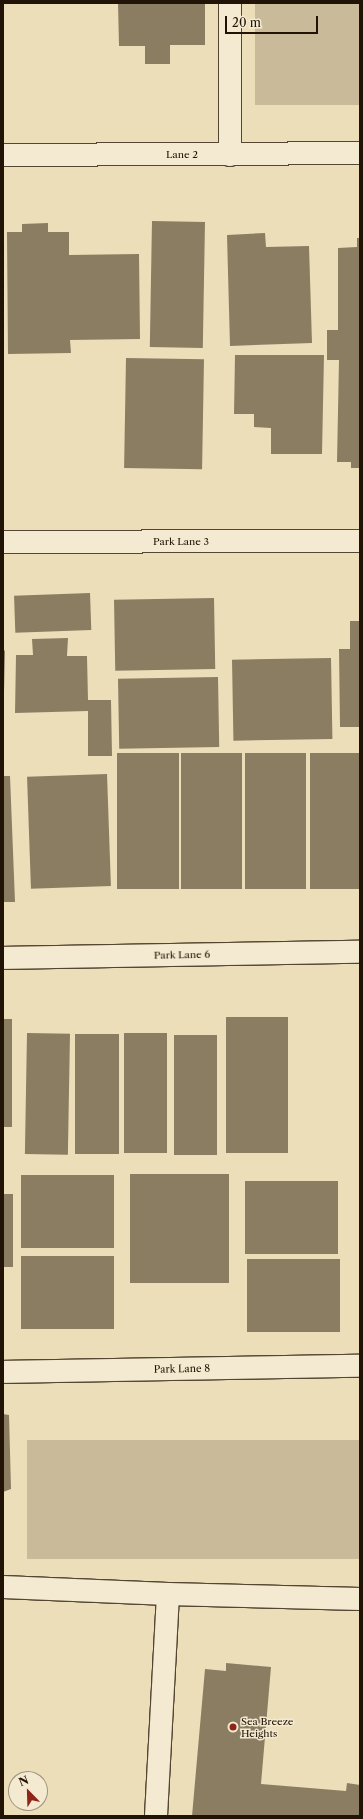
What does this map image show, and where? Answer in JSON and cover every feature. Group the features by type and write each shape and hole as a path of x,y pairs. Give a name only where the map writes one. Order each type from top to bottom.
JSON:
{"street":[{"path":"230,3 230,155"},
{"name":"Lane 2","path":"3,155 230,155 360,153"},
{"name":"Park Lane 3","path":"3,542 360,541"},
{"name":"Park Lane 6","path":"3,958 360,952"},
{"name":"Park Lane 8","path":"3,1372 360,1366"},
{"path":"3,1587 168,1594 360,1599"},
{"path":"156,1816 168,1594"}],"shaded area":[{"path":"255,3 360,3 360,105 255,105"},
{"path":"27,1440 360,1440 360,1559 27,1559"}],"building":[{"path":"118,3 205,3 205,45 170,45 170,64 145,64 145,46 119,46"},
{"path":"152,221 205,222 203,348 150,347"},
{"path":"48,223 48,232 69,232 69,255 139,254 140,339 70,340 71,353 8,354 7,232 22,232 22,224"},
{"path":"265,233 266,247 309,246 312,343 230,346 227,235"},
{"path":"357,238 360,238 360,468 351,468 351,462 337,462 339,360 327,360 327,330 338,330 338,248 357,247"},
{"path":"235,355 324,355 322,454 271,454 271,428 254,427 254,414 234,414"},
{"path":"126,358 204,359 202,469 124,468"},
{"path":"90,593 91,630 15,633 14,596"},
{"path":"214,598 215,669 115,671 114,600"},
{"path":"350,621 360,621 360,727 340,727 339,649 350,649"},
{"path":"68,638 67,656 87,656 88,700 111,700 112,756 88,756 88,711 15,713 16,655 33,655 32,639"},
{"path":"3,649 5,651 4,692 3,692"},
{"path":"331,658 332,739 233,741 232,660"},
{"path":"218,677 219,747 119,749 118,679"},
{"path":"117,753 179,753 179,889 117,889"},
{"path":"181,753 242,753 242,889 181,889"},
{"path":"245,753 306,753 306,889 245,889"},
{"path":"310,753 360,753 360,889 310,889"},
{"path":"107,774 111,886 31,889 27,777"},
{"path":"3,776 10,776 15,902 3,902"},
{"path":"226,1017 288,1017 288,1153 226,1153"},
{"path":"3,1019 12,1019 12,1127 3,1127"},
{"path":"27,1033 70,1034 68,1155 25,1154"},
{"path":"124,1033 167,1033 167,1153 124,1153"},
{"path":"75,1034 119,1034 119,1154 75,1154"},
{"path":"174,1035 217,1035 217,1155 174,1155"},
{"path":"130,1174 229,1174 229,1283 130,1283"},
{"path":"21,1175 114,1175 114,1248 21,1248"},
{"path":"245,1181 338,1181 338,1254 245,1254"},
{"path":"3,1194 13,1194 13,1267 3,1267"},
{"path":"21,1256 114,1256 114,1329 21,1329"},
{"path":"247,1259 340,1259 340,1332 247,1332"},
{"path":"3,1414 9,1415 11,1489 3,1492"},
{"name":"Sea Breeze Heights","path":"226,1663 271,1667 261,1784 346,1791 347,1783 360,1785 360,1816 192,1816 205,1669 226,1671"}],"place":[{"name":"Sea Breeze Heights","path":"233,1727"}]}
